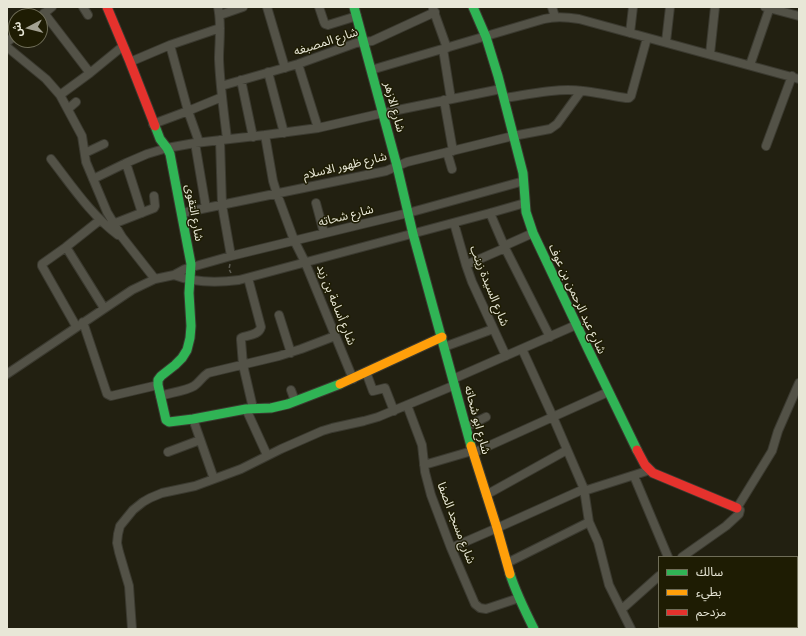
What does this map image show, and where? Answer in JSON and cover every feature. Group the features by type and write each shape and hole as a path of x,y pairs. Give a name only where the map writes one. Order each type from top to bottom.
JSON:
{"street":[{"path":"83,7 88,15"},
{"name":"شارع التقوى","path":"107,7 160,139 172,158 191,268 189,306 191,326 187,350 175,366 161,376 158,380 158,385"},
{"path":"235,255 222,205 224,140 219,60 219,11 243,7"},
{"path":"267,7 285,68"},
{"path":"319,7 324,22 328,25 356,11"},
{"path":"552,7 556,17"},
{"path":"630,33 633,7"},
{"path":"666,42 670,7"},
{"path":"710,54 715,7"},
{"path":"750,65 768,7 799,16"},
{"path":"475,8 486,37"},
{"path":"434,10 445,48 452,170"},
{"name":"شارع المصبغه","path":"221,86 298,64 356,43 372,40 434,10"},
{"name":"شارع الازهر","path":"356,11 408,213"},
{"path":"371,70 544,19 556,17 579,19 797,77 766,146"},
{"path":"48,22 90,73"},
{"path":"130,62 170,45 220,28"},
{"name":"شارع عبد الرحمن بن عوف","path":"486,37 502,89 524,181 525,203 528,219 533,233 608,392 645,464 650,470"},
{"path":"504,98 559,90 581,90 629,98 631,96 647,38"},
{"path":"170,45 197,142 206,208"},
{"path":"60,95 123,46"},
{"path":"7,48 46,79 60,95 82,136 86,162 102,202 113,224 155,279"},
{"path":"298,64 318,128"},
{"path":"268,72 284,133"},
{"path":"241,80 253,137"},
{"path":"93,179 147,154 167,148 197,142 253,137 318,128 502,89"},
{"name":"شارع ظهور الاسلام","path":"182,213 386,171 407,162 513,136 550,129 554,127 581,90"},
{"path":"154,124 222,97"},
{"path":"68,109 76,102"},
{"name":"شارع أسامة بن زيد","path":"265,135 273,182 277,194 294,240 305,262 353,379"},
{"path":"85,153 104,144"},
{"path":"51,159 100,220 122,237"},
{"path":"126,163 142,212"},
{"name":"شارع شحاته","path":"7,374 132,290 155,279 235,255 408,213 524,181"},
{"path":"113,224 155,207 154,196"},
{"path":"316,203 324,233"},
{"path":"174,274 205,282 248,278 525,203"},
{"name":"شارع ابو شحاته","path":"408,213 472,452 519,598 534,629"},
{"path":"490,213 505,247 550,337"},
{"path":"100,220 42,264 42,266 80,324 107,394 112,396 158,385 165,419 169,422 250,409 271,408 295,401 353,379 442,337"},
{"name":"شارع السيدة زينب","path":"454,223 466,265 479,298 506,356"},
{"path":"466,265 533,233"},
{"path":"66,247 104,308"},
{"path":"248,278 261,327 260,331 241,338 243,365 250,409 267,456"},
{"path":"279,315 291,353"},
{"path":"132,629 129,586 117,543 118,534 120,526 133,510 150,498 162,493 195,486 241,469 322,431 364,422 394,411 506,356 576,326"},
{"path":"444,346 493,329"},
{"path":"160,396 191,387 197,384 203,376 208,373 291,353 335,336"},
{"path":"522,349 584,490 589,522 598,542 609,585 631,629"},
{"path":"366,372 374,391 383,388 386,389 394,411"},
{"path":"737,508 772,452 778,431 799,383"},
{"path":"291,390 295,401"},
{"path":"424,465 472,452 608,392"},
{"name":"شارع مسجد الصفا","path":"407,405 422,445 424,465 429,488 451,548 475,604 486,609 519,598"},
{"path":"466,427 486,417"},
{"path":"193,419 214,479"},
{"path":"168,452 200,440"},
{"path":"486,495 567,450"},
{"path":"451,548 584,490 650,470 740,510 739,514 726,526 683,556"},
{"path":"634,476 668,556"},
{"path":"507,563 589,522"},
{"path":"622,609 658,577"}],"path":[{"path":"235,255 229,266 230,272 238,280"}],"traffic: fast":[{"path":"354,7 397,166 413,234 471,446"},
{"path":"473,7 486,37 498,76 523,173 526,212 533,233 637,450"},
{"path":"155,126 160,139 170,154 191,264 189,293 191,326 187,350 182,358 158,380 166,420 169,422 246,409 271,408 288,404 340,384"},
{"path":"510,574 534,629"}],"traffic: slow":[{"path":"340,384 442,337"},
{"path":"471,446 510,574"}],"traffic: jam":[{"path":"107,7 155,126"},
{"path":"637,450 645,465 653,473 737,508"}]}
